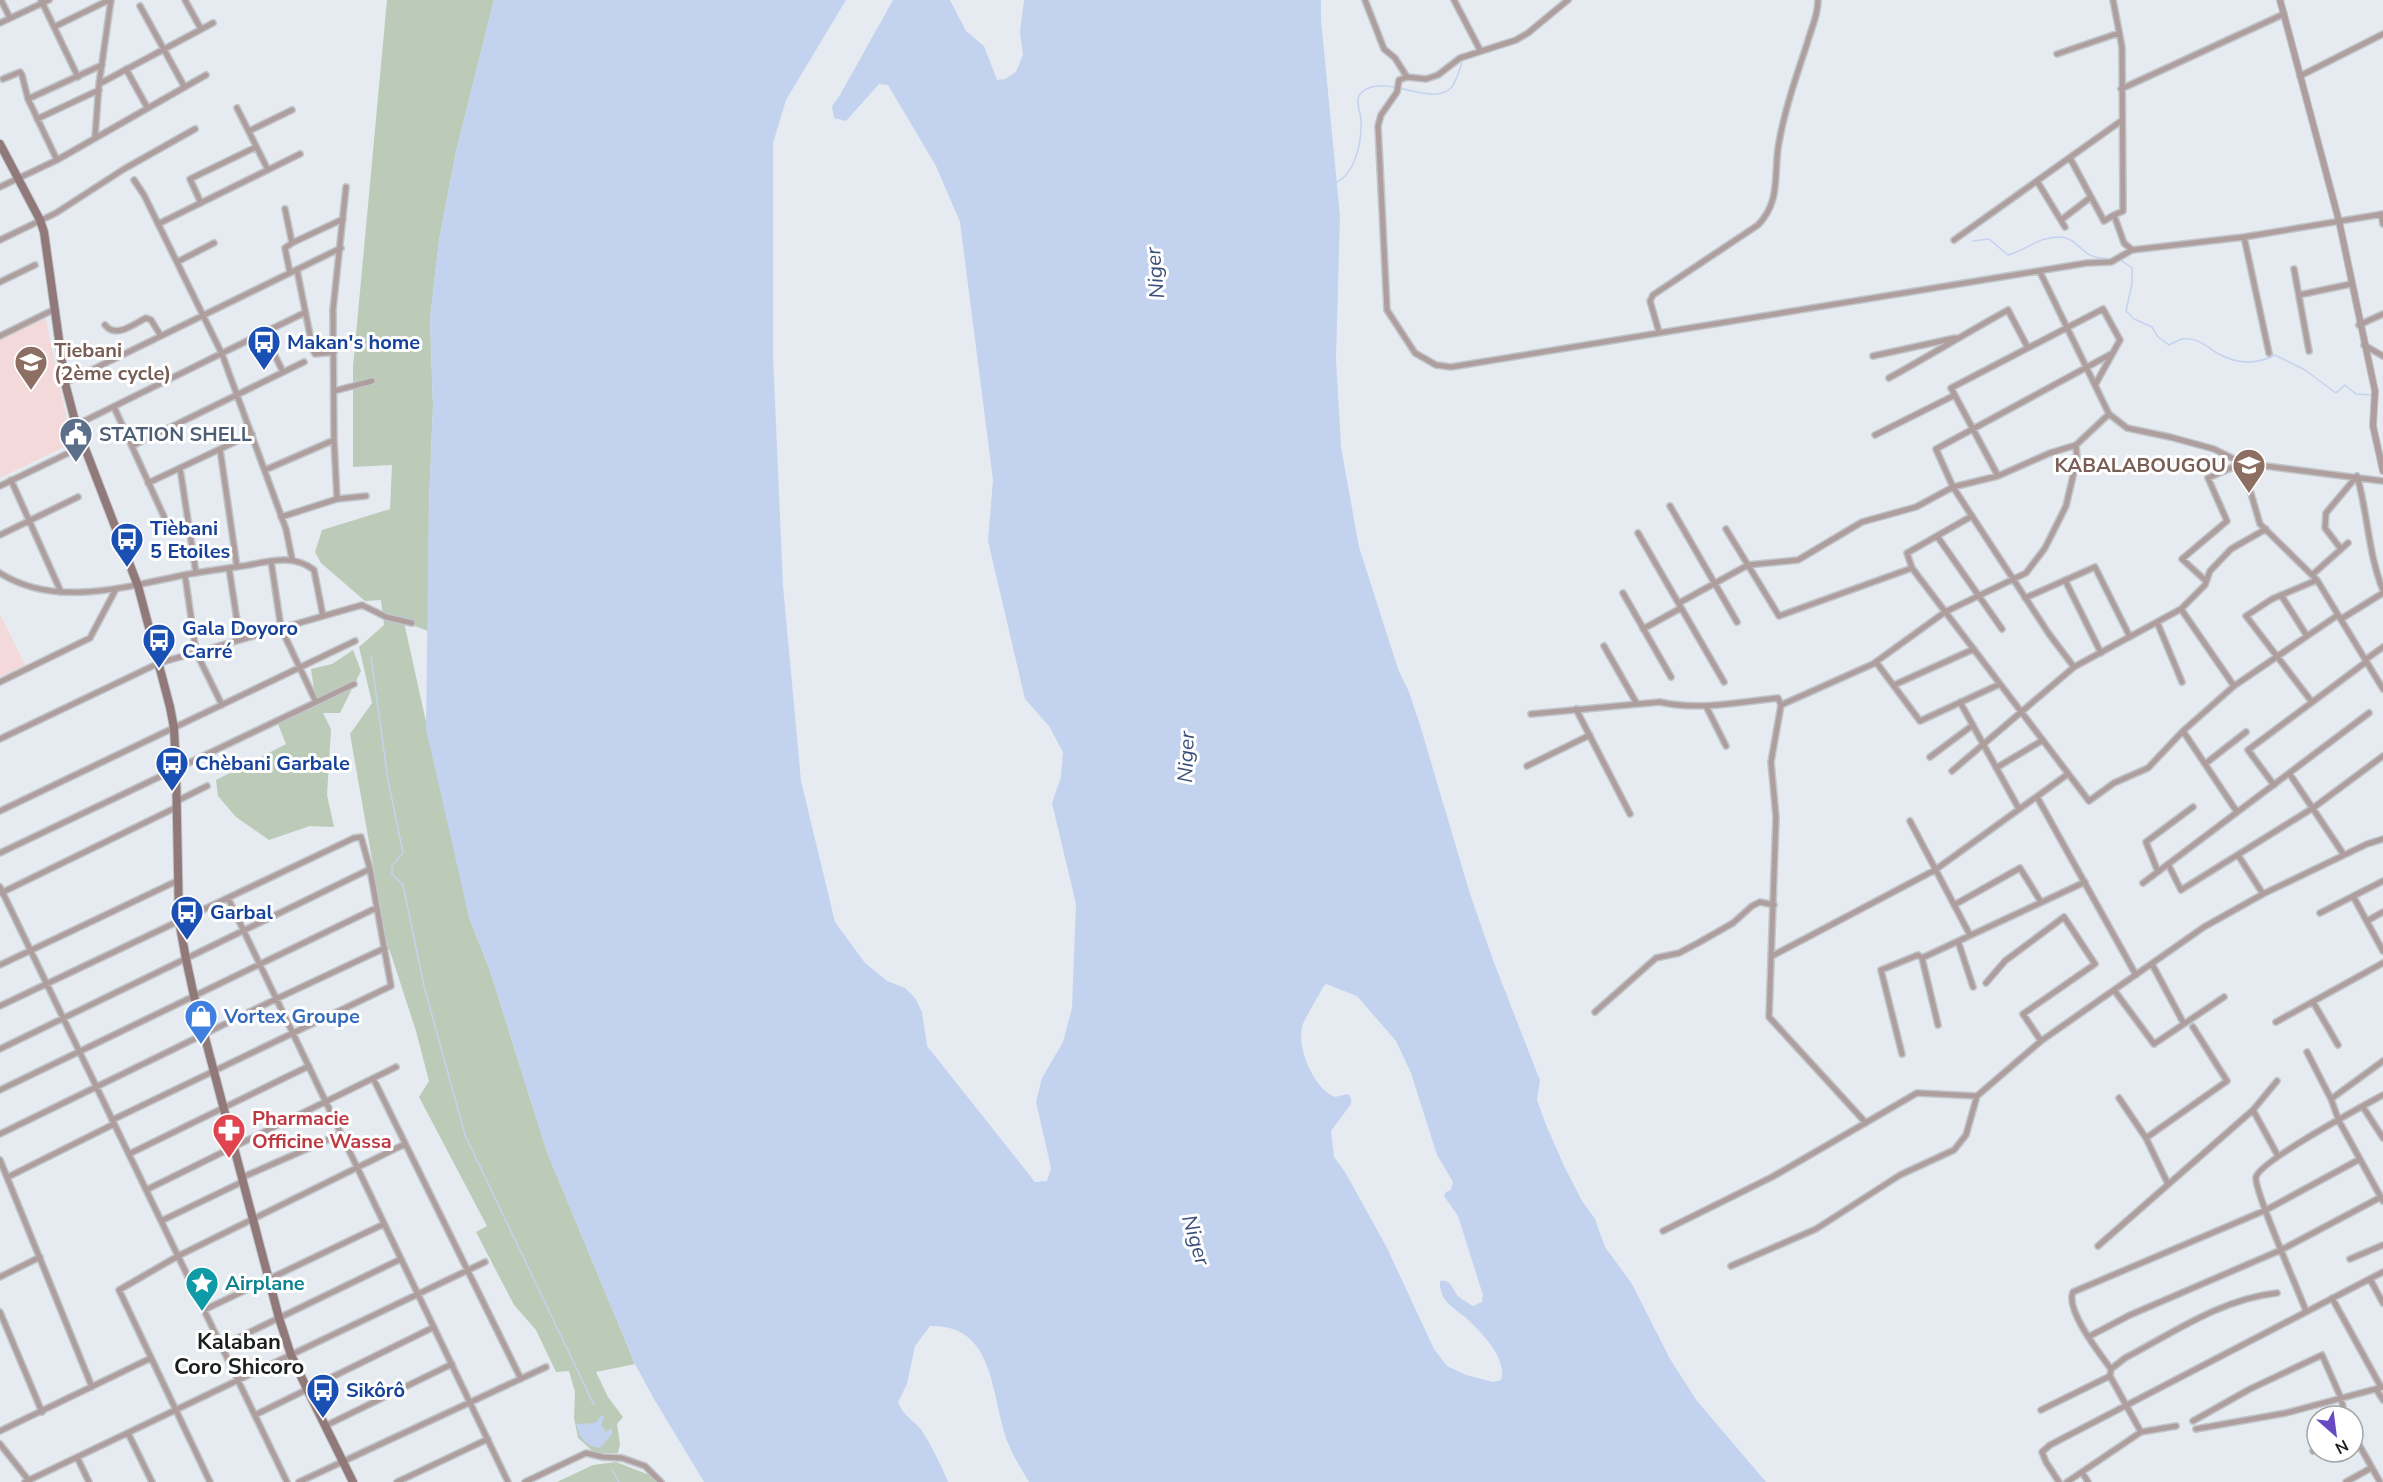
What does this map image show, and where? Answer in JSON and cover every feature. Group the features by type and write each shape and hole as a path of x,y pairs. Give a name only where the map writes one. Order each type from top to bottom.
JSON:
{"main road":[{"path":"0,144 40,220 46,244 53,310 65,383 76,425 138,586 174,728 179,921 204,1034 279,1318 291,1355 353,1482"}],"street":[{"path":"1,0 10,18"},
{"path":"0,23 49,0"},
{"path":"54,27 110,0"},
{"path":"95,137 110,0"},
{"path":"185,0 201,29"},
{"path":"1365,0 1384,49 1395,58 1407,77"},
{"path":"1454,0 1480,50"},
{"path":"1568,0 1528,33 1516,39 1460,58 1438,75 1426,79 1407,77 1399,80 1397,92 1381,115 1378,126 1387,310 1415,353 1436,365 1451,367 2087,263 2111,262 2132,250 2244,237 2382,214 2383,224"},
{"path":"1659,332 1650,301 1653,295 1758,225 1768,215 1775,198 1779,143 1792,86 1818,16 1818,0"},
{"path":"2070,158 2104,220 2122,211 2122,47 2113,0"},
{"path":"2280,0 2339,221 2375,395 2373,426 2383,471"},
{"path":"41,2 78,77"},
{"path":"141,6 184,86"},
{"path":"2121,88 2284,14"},
{"path":"37,119 99,87 126,69 213,22"},
{"path":"2057,54 2119,33"},
{"path":"2300,76 2383,34"},
{"path":"28,99 102,65"},
{"path":"126,69 147,107"},
{"path":"3,79 20,72 25,81 28,99 57,160"},
{"path":"0,188 57,160 206,75"},
{"path":"237,108 268,170"},
{"path":"249,131 292,110"},
{"path":"1954,240 2121,121"},
{"path":"0,240 40,220 195,129"},
{"path":"201,202 190,179 256,147"},
{"path":"158,224 300,154"},
{"path":"134,180 222,354 265,470 292,559"},
{"path":"2037,182 2065,227"},
{"path":"337,499 333,310 346,187"},
{"path":"2061,220 2091,197"},
{"path":"285,209 292,243"},
{"path":"2114,215 2124,243 2132,250"},
{"path":"290,273 285,248 344,219"},
{"path":"2244,237 2269,352"},
{"path":"177,262 214,243"},
{"path":"65,383 341,248"},
{"path":"0,282 35,265"},
{"path":"2294,269 2309,351"},
{"path":"297,270 304,313 315,354 334,351"},
{"path":"2040,272 2109,414 2127,428 2170,436 2214,449 2242,463 2383,481"},
{"path":"2299,295 2352,284"},
{"path":"1998,476 1951,388 2103,309 2120,340 2095,386"},
{"path":"0,336 53,310"},
{"path":"1889,378 1946,348 1960,337 2008,310 2028,348"},
{"path":"76,425 304,313"},
{"path":"2359,325 2383,314"},
{"path":"105,326 117,332 146,318 151,320 161,336"},
{"path":"264,333 283,372"},
{"path":"1873,356 1960,337"},
{"path":"2364,345 2383,356"},
{"path":"2074,667 2025,598 1953,487 1936,448 2113,353"},
{"path":"132,446 304,362"},
{"path":"334,391 372,381"},
{"path":"1875,435 1955,395"},
{"path":"114,407 171,532"},
{"path":"1643,629 1748,565 1798,560 1862,522 1916,507 1953,487 1998,476 2050,453 2076,445 2109,414"},
{"path":"148,483 252,434"},
{"path":"265,470 334,440"},
{"path":"1781,705 1876,662 1945,612 2014,581 2026,573 2045,548 2066,506 2077,459 2076,445"},
{"path":"0,486 83,446"},
{"path":"220,449 237,567"},
{"path":"2242,463 2260,524 2315,577 2383,689"},
{"path":"2206,581 2182,559 2227,521 2208,478 2242,463"},
{"path":"180,468 196,573"},
{"path":"2341,549 2325,528 2326,513 2357,476"},
{"path":"1972,516 1907,553 1912,568 2089,801 2114,783 2148,768 2183,731 2234,686 2307,636 2383,591 2377,575 2364,499 2357,476"},
{"path":"12,480 61,592"},
{"path":"281,517 337,499 366,496"},
{"path":"0,535 78,497"},
{"path":"1670,506 1737,622"},
{"path":"1952,771 2074,667 2181,609 2205,585 2210,571 2231,549 2266,528"},
{"path":"1726,529 1779,616 1912,568"},
{"path":"1638,533 1724,682"},
{"path":"1937,536 2002,629"},
{"path":"2312,702 2246,616 2315,577 2348,543"},
{"path":"0,573 35,590 61,592 138,586 196,573 292,559 314,570 323,616"},
{"path":"271,561 281,628 316,702"},
{"path":"2025,598 2095,567 2130,637"},
{"path":"229,568 240,640"},
{"path":"185,575 196,652 222,705"},
{"path":"2065,580 2102,652"},
{"path":"0,682 90,638 116,589"},
{"path":"1623,593 1671,677"},
{"path":"2281,595 2307,636"},
{"path":"0,739 159,663 362,605 386,617 412,623"},
{"path":"2181,609 2234,686"},
{"path":"2157,622 2182,682"},
{"path":"0,811 355,641"},
{"path":"1604,646 1637,704"},
{"path":"2274,784 2248,750 2383,647"},
{"path":"1894,685 1974,649"},
{"path":"1876,662 1920,721 2000,684"},
{"path":"0,853 354,684"},
{"path":"1531,714 1660,702 1672,705 1706,706 1778,698 1781,705 1771,762 1776,818 1773,956 1769,1017 1866,1123"},
{"path":"1960,702 2019,809"},
{"path":"1706,706 1726,746"},
{"path":"1576,710 1630,814"},
{"path":"2143,883 2369,713"},
{"path":"1930,758 1973,726"},
{"path":"2183,731 2237,812"},
{"path":"2205,764 2246,732"},
{"path":"1527,766 1590,735"},
{"path":"1996,768 2043,740"},
{"path":"2168,864 2181,890 2313,808 2383,756"},
{"path":"2289,773 2344,855"},
{"path":"1773,956 1935,870 2068,774"},
{"path":"207,786 177,804 1,891 287,1482"},
{"path":"2037,797 2136,975"},
{"path":"2158,872 2146,842 2193,807"},
{"path":"1910,821 1970,936"},
{"path":"0,1006 354,838 361,837 370,869 391,986 214,1071 8,1177"},
{"path":"1731,1266 1816,1229 1900,1175 1954,1150 1966,1135 1977,1096 2041,1041 2204,927 2264,894 2344,855 2383,839"},
{"path":"2238,855 2264,894"},
{"path":"1954,905 2020,868 2041,903"},
{"path":"0,1049 370,869"},
{"path":"0,965 179,880"},
{"path":"2320,913 2383,881"},
{"path":"1902,1054 1881,970 1917,955 1922,957 2085,882"},
{"path":"2353,896 2383,951"},
{"path":"228,898 508,1482"},
{"path":"1595,1012 1656,958 1679,953 1698,943 1733,923 1760,902 1774,905"},
{"path":"0,1090 376,908"},
{"path":"2367,921 2383,912"},
{"path":"1986,983 2005,961 2064,917 2095,964 2023,1014 2041,1041"},
{"path":"1958,941 1973,987"},
{"path":"0,1134 385,948"},
{"path":"1922,957 1938,1025"},
{"path":"2276,1022 2383,963"},
{"path":"2152,964 2184,1024"},
{"path":"2114,990 2154,1044 2224,997"},
{"path":"2313,1002 2338,1045"},
{"path":"2145,1138 2227,1081 2193,1027"},
{"path":"2088,1337 2130,1315 2281,1250 2382,1199 2339,1121 2331,1099 2307,1052"},
{"path":"2331,1099 2383,1061"},
{"path":"129,1154 309,1066"},
{"path":"146,1190 396,1067"},
{"path":"373,1078 520,1379"},
{"path":"2098,1246 2253,1110 2277,1081"},
{"path":"1663,1231 1772,1177 1917,1093 1977,1096"},
{"path":"2306,1311 2266,1210 2256,1176 2278,1156 2383,1095"},
{"path":"2119,1098 2145,1138 2168,1184"},
{"path":"2363,1107 2383,1138"},
{"path":"2253,1110 2278,1156"},
{"path":"161,1221 341,1134"},
{"path":"210,1482 119,1290 178,1256 405,1144"},
{"path":"2111,1369 2088,1337 2071,1298 2073,1292 2266,1210 2360,1159"},
{"path":"0,1160 92,1387"},
{"path":"204,1310 384,1224"},
{"path":"2350,1259 2383,1245"},
{"path":"0,1277 40,1257"},
{"path":"221,1346 401,1258"},
{"path":"0,1444 28,1481 485,1262"},
{"path":"2059,1482 2042,1452 2050,1445 2383,1272"},
{"path":"2370,1279 2383,1303"},
{"path":"2141,1432 2110,1376 2111,1369 2125,1358 2224,1306 2257,1295 2277,1293"},
{"path":"2332,1299 2380,1388 2383,1400"},
{"path":"0,1312 42,1412"},
{"path":"255,1415 434,1327"},
{"path":"2193,1420 2318,1355 2325,1358 2342,1404"},
{"path":"0,1431 152,1358"},
{"path":"325,1426 452,1364"},
{"path":"299,1482 546,1367"},
{"path":"2041,1410 2110,1376"},
{"path":"2196,1430 2286,1413 2380,1388"},
{"path":"2067,1482 2141,1432 2176,1426"},
{"path":"128,1433 152,1482"},
{"path":"397,1482 488,1439"},
{"path":"525,1482 586,1453 622,1458 645,1466 661,1482"},
{"path":"77,1457 89,1482"},
{"path":"2365,1457 2380,1482"},
{"path":"2346,1482 2371,1468"},
{"path":"2082,1472 2088,1482"}],"shaded area":[{"name":"Tiebani (2ème cycle)","path":"45,316 72,443 0,478 0,340"},
{"path":"0,614 25,665 0,677"}],"green space":[{"path":"387,0 494,0 456,152 439,240 430,319 433,406 429,504 428,631 404,622 469,917 490,971 547,1152 635,1364 596,1372 608,1397 623,1417 617,1424 620,1444 618,1453 595,1453 578,1438 574,1418 575,1392 569,1371 556,1372 536,1330 514,1305 476,1232 487,1226 419,1097 429,1081 416,1031 386,939 350,734 372,703 359,647 384,625 381,600 365,601 321,563 315,552 322,530 390,509 392,465 353,467 353,367"},
{"path":"353,650 361,671 340,713 323,713 331,729 327,795 334,827 310,826 269,840 236,817 218,796 216,780 286,744 278,724 315,697 311,669 332,664"},
{"path":"616,1462 652,1476 656,1482 557,1482 593,1465"}],"water":[{"name":"Niger","path":"494,0 846,0 786,100 773,143 773,356 783,586 801,781 835,922 865,963 887,981 905,988 915,998 922,1012 927,1046 1035,1182 1047,1181 1051,1168 1036,1102 1042,1078 1063,1042 1072,1008 1076,904 1052,803 1061,777 1063,752 1049,726 1025,699 988,541 993,480 960,222 936,166 888,85 879,84 846,121 834,118 832,106 893,0 950,0 966,31 984,46 997,80 1005,79 1016,72 1023,55 1020,32 1024,0 1321,0 1340,216 1336,359 1341,447 1359,547 1398,669 1409,692 1420,725 1470,894 1540,1080 1537,1100 1546,1125 1582,1201 1595,1219 1605,1247 1632,1284 1670,1359 1697,1401 1766,1482 1029,1482 1009,1445 994,1387 980,1351 968,1337 952,1329 930,1326 915,1346 907,1384 898,1402 904,1413 923,1432 948,1482 704,1482 635,1364 547,1152 490,971 469,917 426,729 429,504 433,406 430,319 439,240 456,152","holes":["1326,984 1357,996 1396,1041 1411,1073 1437,1155 1453,1182 1451,1190 1444,1196 1458,1216 1483,1295 1482,1302 1473,1306 1459,1297 1447,1282 1440,1281 1440,1288 1447,1302 1485,1337 1497,1354 1502,1372 1501,1380 1493,1382 1466,1375 1447,1366 1434,1349 1387,1248 1345,1172 1334,1157 1331,1131 1351,1104 1351,1098 1348,1094 1335,1097 1320,1085 1308,1066 1301,1033 1305,1019"]},
{"path":"602,1415 604,1417 601,1425 606,1432 612,1428 612,1434 600,1448 584,1440 576,1424 595,1423"}],"waterway":[{"path":"1335,183 1342,179 1353,165 1359,147 1361,119 1358,101 1362,92 1372,87 1383,86 1420,93 1442,93 1453,85 1462,62"},
{"path":"1973,241 1989,239 2008,255 2040,241 2061,237 2074,242 2095,257 2115,258"},
{"path":"2119,259 2132,268 2132,284 2126,311 2134,319 2152,327 2158,337 2169,345 2182,339 2192,339 2224,357 2246,362 2275,355 2305,370 2336,393 2345,385 2356,394 2373,395"},
{"path":"371,657 388,780 403,853 392,866 392,874 403,885 424,986 465,1135 594,1405"},
{"path":"612,1469 619,1482"}],"place":[{"name":"Makan's home","path":"264,371"},
{"name":"Tiebani (2ème cycle)","path":"31,391"},
{"name":"STATION SHELL","path":"76,463"},
{"name":"KABALABOUGOU","path":"2249,494"},
{"name":"Tièbani 5 Etoiles","path":"127,568"},
{"name":"Gala Doyoro Carré","path":"159,669"},
{"name":"Chèbani Garbale","path":"172,792"},
{"name":"Garbal","path":"187,941"},
{"name":"Vortex Groupe","path":"201,1045"},
{"name":"Pharmacie Officine Wassa","path":"229,1159"},
{"name":"Airplane","path":"202,1312"},
{"name":"Sikôrô","path":"323,1419"}],"district":[{"name":"Kalaban Coro Shicoro","path":"239,1354"}]}
